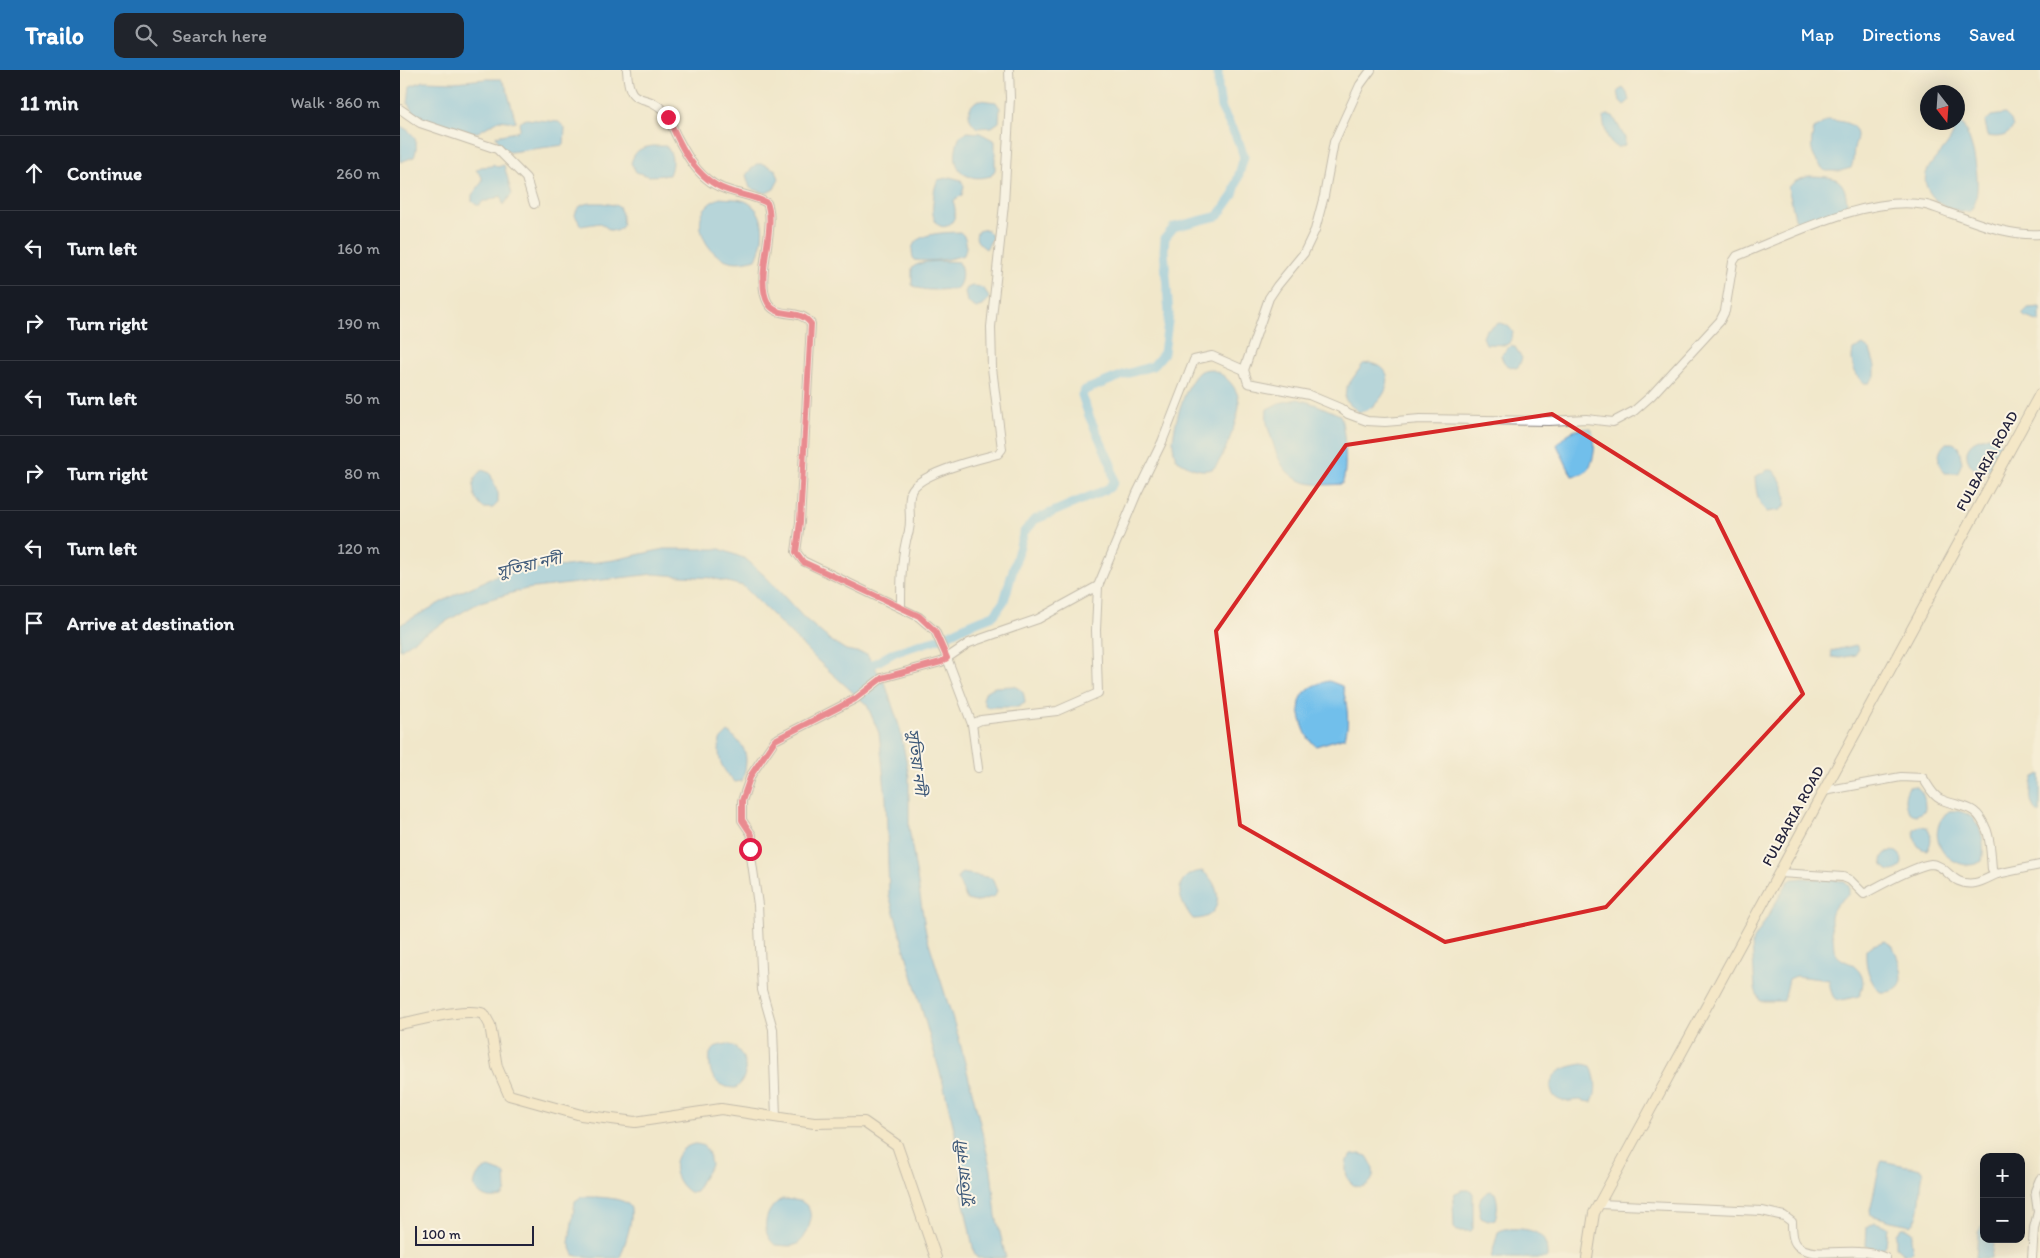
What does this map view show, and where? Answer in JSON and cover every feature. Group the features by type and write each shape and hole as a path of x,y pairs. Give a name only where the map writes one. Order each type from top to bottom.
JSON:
{"main road":[{"name":"FULBARIA ROAD","path":"1587,1258 1594,1213 2040,394"},
{"path":"400,1024 450,1014 478,1011 484,1014 490,1025 497,1067 509,1095 581,1116 635,1122 721,1109 814,1123 864,1122 897,1146 936,1258"}],"street":[{"path":"627,70 628,88 632,94 656,104 663,110 688,156 706,178 728,191 767,203 769,207 765,294 769,305 774,310 780,313 802,315 811,324 800,522 796,552 803,562 919,616 935,631 939,642 946,651 972,724 978,768"},
{"path":"901,607 903,558 909,532 912,490 929,476 998,454 1002,449 992,368 991,327 1004,204 1010,98 1009,70"},
{"path":"1371,70 1360,85 1334,142 1324,196 1315,230 1304,253 1276,286 1269,298 1244,370 1248,383 1309,395 1340,408 1348,414 1367,420 1385,422 1420,419 1549,421 1586,419 1613,422 1634,411 1651,396 1720,321 1726,311 1733,262 1737,256 1865,208 1906,203 1928,205 2004,232 2026,235 2040,234"},
{"path":"400,109 420,123 497,149 526,178 534,204"},
{"path":"972,724 981,720 1057,711 1098,693 1096,630 1098,586 1137,492 1162,442 1194,360 1212,356 1244,370"},
{"path":"776,1118 773,1029 762,990 758,905 750,849 752,835 742,820 742,801 751,775 775,740 855,699 882,678 941,662 968,642 1038,619 1098,586"},
{"path":"1824,792 1901,777 1923,778 1932,792 1940,799 1961,804 1975,812 1987,831 1992,870 1997,874"},
{"path":"1780,873 1843,877 1850,880 1864,894 1908,872 1932,864 1940,867 1958,883 1976,883 1997,874 2040,865"},
{"path":"2032,1258 2034,1228 2038,1212 2035,1191 2040,1179"},
{"path":"1599,1204 1733,1210 1784,1216 1792,1222 1796,1245 1804,1250 1822,1253 1858,1252 1878,1254 1886,1258"}],"highlighted area":[{"path":"1552,414 1716,517 1803,694 1606,907 1445,942 1240,825 1216,631 1346,445"}],"water":[{"path":"501,79 506,87 516,122 499,120 478,132 471,132 425,121 413,112 408,104 410,86 424,81 454,82"},
{"path":"1623,88 1627,93 1629,101 1624,105 1620,101 1618,91"},
{"path":"979,100 996,102 1000,108 999,122 992,127 977,128 969,117 970,109"},
{"path":"2005,114 2011,120 2013,127 2011,130 2002,136 1988,136 1985,122 1991,116"},
{"path":"1613,116 1625,138 1625,145 1615,146 1608,138 1603,117"},
{"path":"526,119 559,122 565,128 564,145 510,152 502,149 496,136 516,132 520,128 519,123"},
{"path":"1828,120 1847,123 1856,131 1857,138 1851,168 1840,171 1825,171 1812,152 1814,129"},
{"path":"400,126 412,134 416,142 416,152 414,157 400,162"},
{"path":"1953,130 1965,130 1974,155 1977,193 1970,212 1941,204 1927,188 1925,179 1931,164 1949,142"},
{"path":"968,132 980,133 995,141 995,170 991,176 971,177 959,170 955,155 957,146 960,136"},
{"path":"653,146 666,146 669,149 672,160 669,175 649,176 636,172 631,163 634,155 639,150"},
{"path":"493,164 498,167 504,165 512,194 503,205 501,196 476,205 472,201 472,195 482,182 482,177 476,170 481,167 492,166"},
{"path":"756,164 764,164 776,170 779,179 774,189 766,193 750,188 746,175"},
{"path":"1809,176 1836,180 1844,188 1847,204 1843,211 1800,226 1795,218 1788,187 1796,181"},
{"path":"950,177 961,180 964,186 962,195 953,201 954,218 950,224 940,226 933,215 935,188 938,180"},
{"path":"720,198 737,199 747,202 758,213 761,220 762,236 756,259 739,262 730,261 722,258 710,249 702,235 701,219 707,206"},
{"path":"603,203 619,206 623,226 616,231 610,230 600,223 581,226 575,215 579,207 586,204"},
{"path":"986,229 991,234 992,239 986,249 979,243 976,236 978,231"},
{"path":"960,232 966,242 964,255 939,260 914,260 912,251 914,244 919,239 935,234"},
{"path":"934,261 959,262 962,276 956,289 927,290 912,285 912,268 916,265"},
{"path":"972,286 981,287 986,292 989,298 983,306 976,308 967,302 965,292 967,288"},
{"path":"2040,307 2040,322 2025,317 2022,314 2028,308"},
{"path":"1499,323 1504,324 1512,331 1510,342 1506,345 1486,344 1483,337 1486,330"},
{"path":"1511,345 1515,347 1522,358 1519,366 1516,368 1506,364 1501,355"},
{"path":"1863,345 1870,350 1875,366 1875,376 1869,383 1863,383 1852,364 1853,350"},
{"path":"1370,363 1380,367 1386,373 1388,381 1386,389 1375,404 1367,410 1359,412 1345,399 1346,388 1363,364"},
{"path":"1209,369 1225,377 1230,382 1237,393 1239,405 1233,429 1220,459 1212,469 1202,470 1176,459 1173,444 1177,417 1184,396 1198,373"},
{"path":"1298,399 1340,415 1345,450 1345,470 1342,484 1306,483 1290,474 1283,466 1268,426 1267,409 1279,403"},
{"path":"1590,428 1595,444 1591,464 1584,473 1572,476 1557,445 1571,432"},
{"path":"1988,436 1996,436 1998,439 2001,444 2000,455 1992,467 1985,471 1978,471 1972,467 1969,461 1967,455 1968,448 1973,442"},
{"path":"1946,443 1953,443 1958,446 1962,462 1958,473 1944,473 1940,465 1940,450"},
{"path":"482,470 490,473 498,493 498,503 493,508 483,508 474,494 475,478"},
{"path":"1767,470 1773,470 1784,487 1786,501 1785,506 1780,510 1767,512 1761,505 1758,496 1755,477"},
{"name":"সুতিয়া নদী","path":"664,549 720,549 746,559 766,577 803,617 830,640 846,650 867,654 886,686 900,729 909,776 909,828 926,933 959,1039 980,1123 991,1170 996,1216 1006,1258 977,1258 974,1252 963,1199 961,1158 943,1083 889,895 886,799 879,733 867,705 816,659 743,586 712,578 653,574 526,589 480,602 400,650 400,625 456,594 501,574 614,560"},
{"path":"1856,645 1859,649 1855,655 1840,658 1832,657 1831,651"},
{"path":"1329,681 1342,686 1347,712 1347,731 1345,737 1316,746 1309,739 1303,726 1299,709 1300,702 1312,686"},
{"path":"1013,686 1019,688 1022,692 1025,703 1018,707 986,707 983,699 986,691 995,687"},
{"path":"728,732 740,743 745,754 746,766 742,781 735,782 726,773 721,763 719,753 720,740"},
{"path":"2040,774 2040,814 2031,802 2031,787 2034,777"},
{"path":"1914,786 1922,793 1925,803 1925,810 1917,815 1909,812 1905,800 1909,787"},
{"path":"1949,811 1959,811 1974,819 1983,843 1982,861 1972,865 1961,864 1944,852 1937,832 1940,821"},
{"path":"1920,826 1927,827 1930,833 1931,841 1927,850 1918,846 1915,841 1914,830"},
{"path":"1888,851 1896,851 1902,857 1902,865 1896,871 1888,871 1882,865 1882,857"},
{"path":"1202,871 1214,884 1217,900 1211,914 1203,918 1193,919 1183,904 1180,889 1181,883 1192,873"},
{"path":"962,873 992,878 997,891 995,896 976,902 967,900 958,880 958,876"},
{"path":"1792,879 1845,881 1849,886 1849,894 1834,908 1831,923 1835,952 1840,958 1854,966 1861,974 1863,985 1861,993 1859,996 1837,1000 1832,994 1829,980 1796,976 1789,979 1784,1001 1760,1001 1755,989 1752,943 1788,882"},
{"path":"1885,941 1893,946 1899,961 1902,977 1901,983 1897,988 1891,991 1880,992 1868,973 1866,950 1873,945"},
{"path":"727,1044 739,1051 745,1063 744,1077 736,1088 722,1085 718,1082 714,1078 710,1067 710,1053 717,1046"},
{"path":"1583,1064 1591,1066 1594,1075 1596,1089 1592,1102 1580,1100 1565,1101 1555,1097 1551,1088 1553,1077 1561,1070"},
{"path":"694,1144 705,1147 711,1165 696,1192 691,1193 679,1181 674,1167 679,1153"},
{"path":"1360,1154 1367,1156 1373,1168 1373,1177 1369,1183 1363,1186 1356,1186 1350,1182 1346,1173 1347,1160 1352,1155"},
{"path":"1882,1161 1921,1169 1923,1173 1919,1208 1915,1221 1911,1225 1871,1215 1870,1211"},
{"path":"489,1168 505,1174 506,1191 502,1197 482,1196 474,1186 478,1174"},
{"path":"1469,1190 1473,1193 1473,1229 1471,1231 1457,1231 1454,1228 1453,1200 1455,1193"},
{"path":"1490,1191 1495,1193 1497,1209 1495,1219 1488,1221 1481,1218 1479,1206 1483,1196"},
{"path":"581,1197 617,1199 629,1205 631,1209 630,1226 619,1258 591,1258 574,1255 569,1243 575,1201"},
{"path":"782,1199 803,1202 809,1208 810,1220 807,1233 793,1246 775,1245 767,1234 766,1220 768,1214 771,1208"},
{"path":"1875,1222 1888,1227 1886,1245 1882,1250 1866,1246 1867,1227"},
{"path":"1901,1228 1907,1228 1913,1232 1911,1242 1913,1251 1909,1254 1903,1253 1896,1247 1896,1234"},
{"path":"1504,1229 1521,1229 1535,1232 1544,1241 1547,1248 1547,1258 1491,1258 1498,1232"},
{"path":"1980,1229 1980,1243 1993,1243 1991,1258 1976,1258 1978,1232"}],"waterway":[{"path":"870,666 895,652 944,637 994,615 1004,601 1024,532 1034,520 1109,488 1114,482 1111,464 1089,416 1082,395 1085,390 1153,366 1164,353 1169,314 1164,250 1165,238 1174,227 1218,216 1233,195 1244,157 1221,107 1218,70"}],"route":[{"path":"668,117 688,156 706,178 718,187 767,203 769,207 765,294 769,305 780,313 802,315 811,324 800,522 796,552 803,562 919,616 935,631 939,642 946,651 947,658 941,662 909,669 882,678 855,699 775,740 751,775 742,801 742,820 752,835 750,849"}]}
